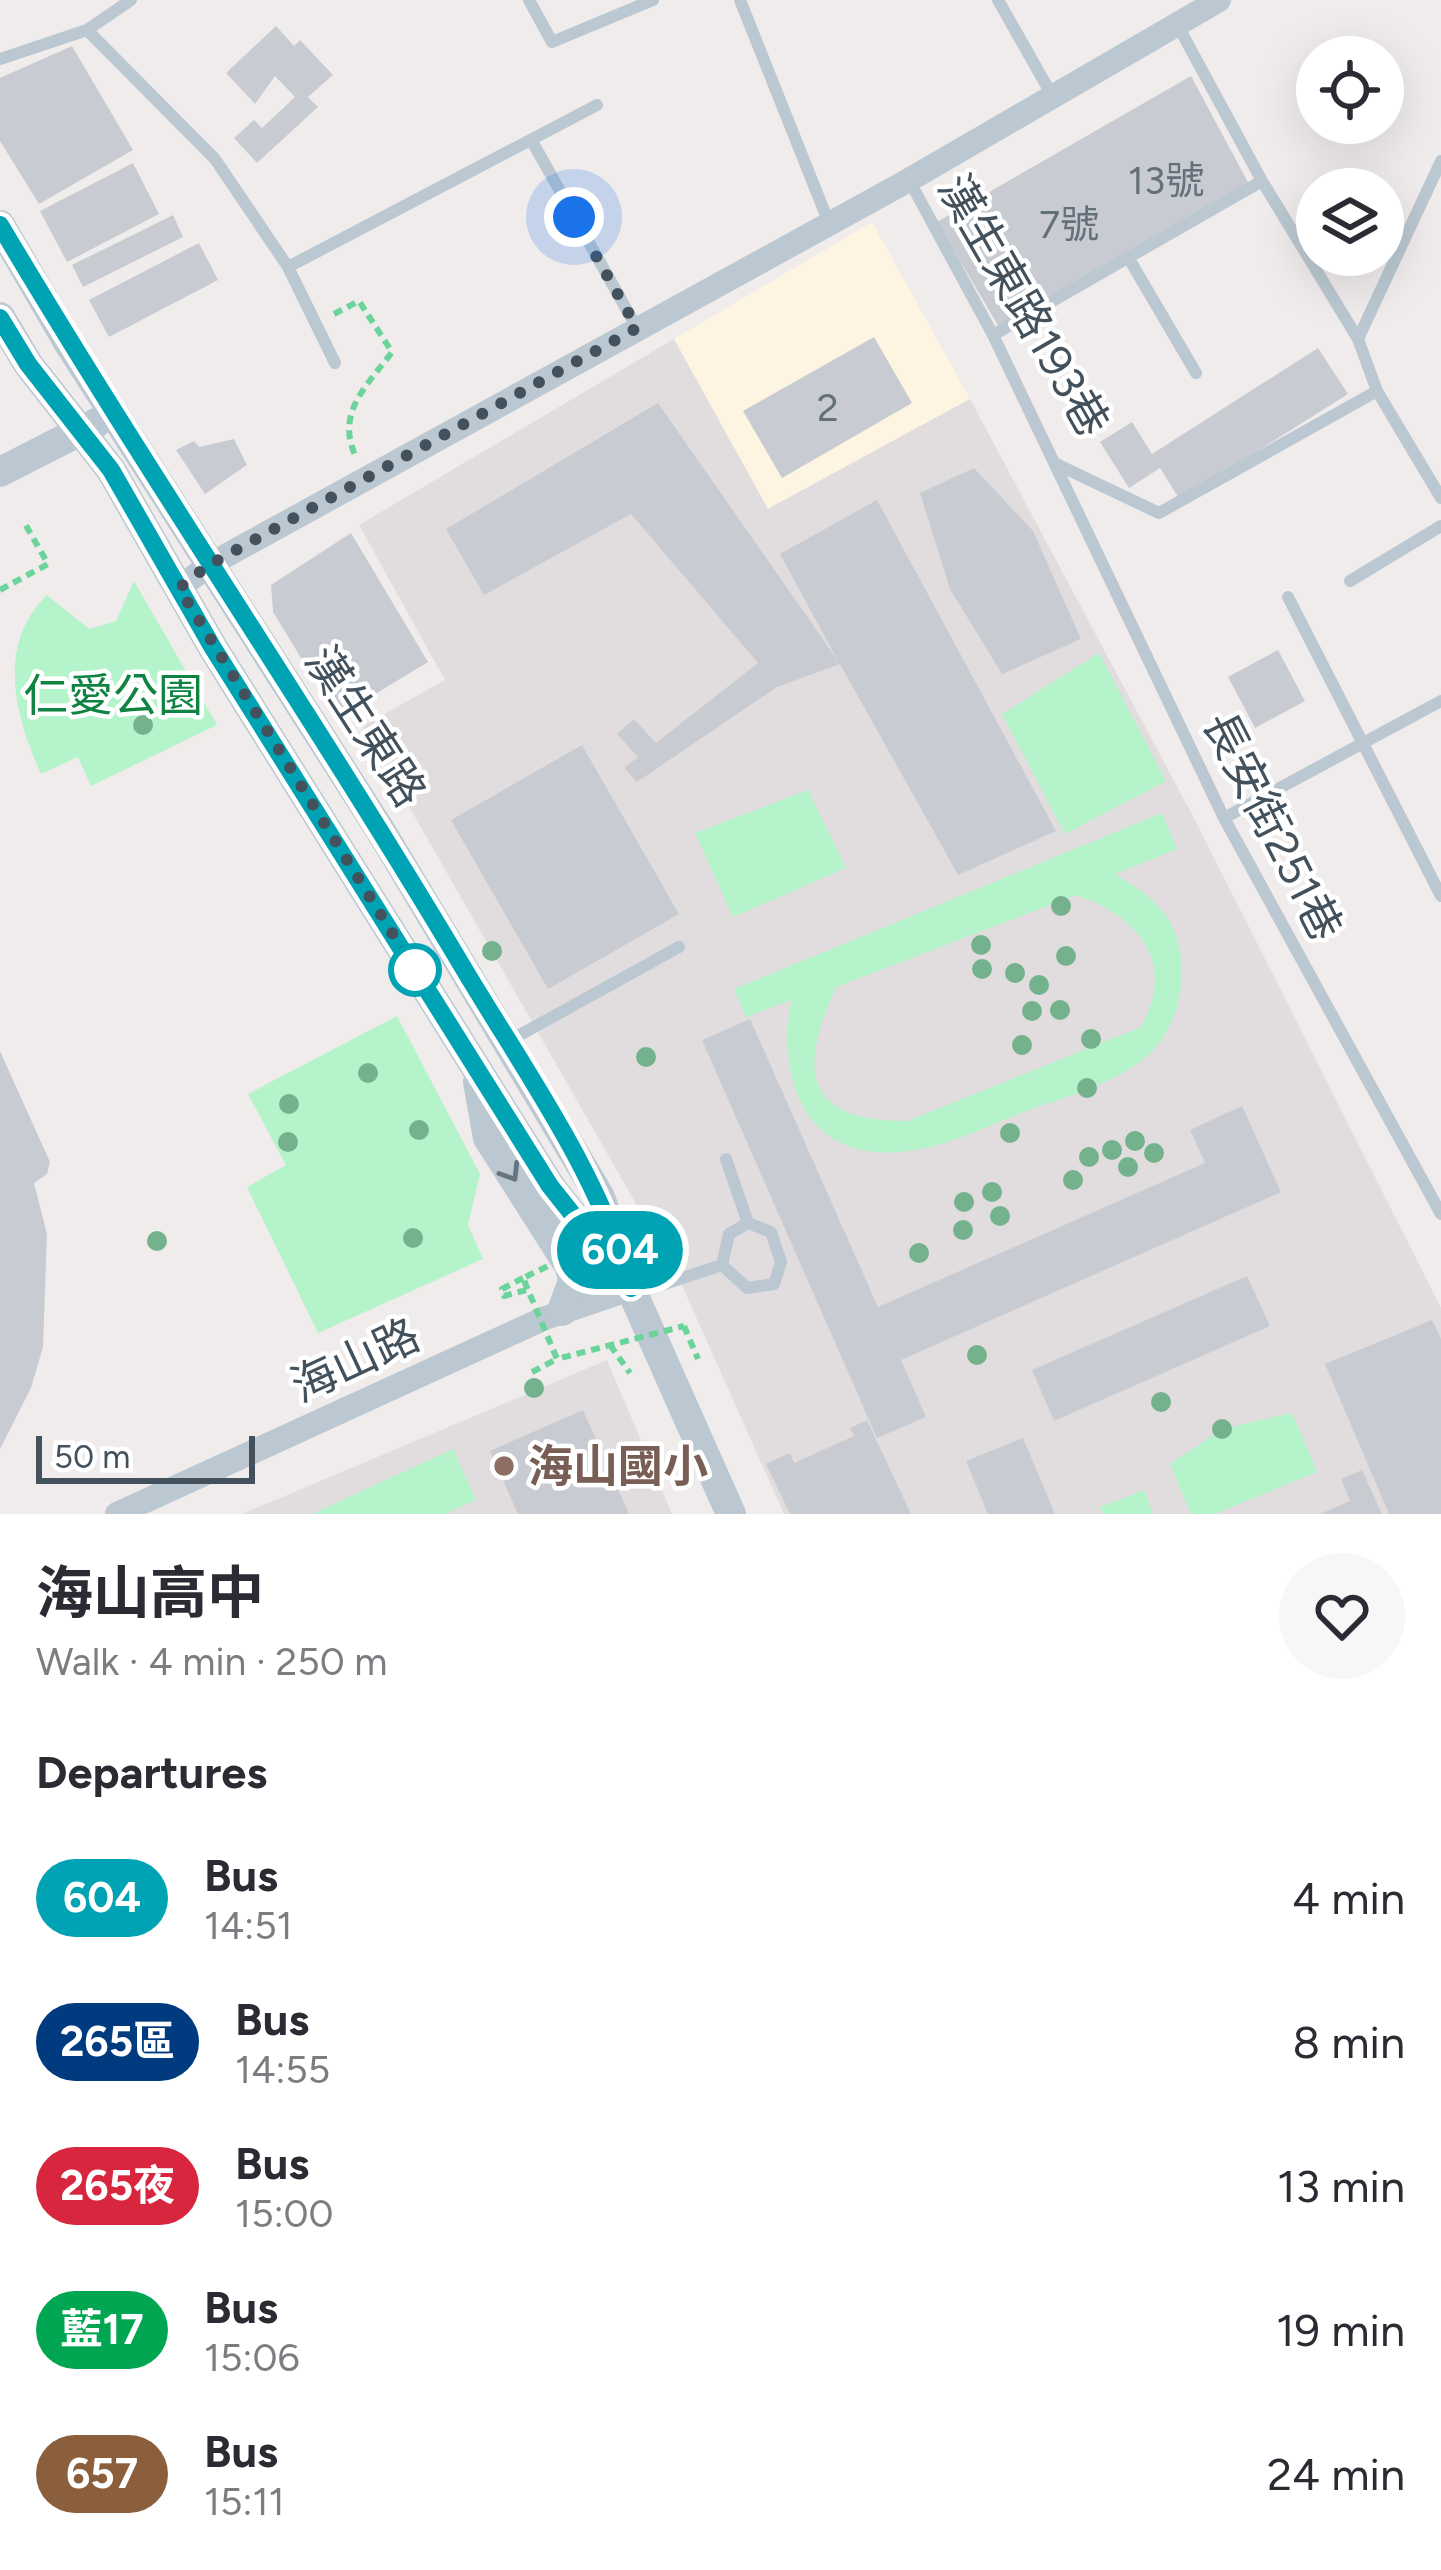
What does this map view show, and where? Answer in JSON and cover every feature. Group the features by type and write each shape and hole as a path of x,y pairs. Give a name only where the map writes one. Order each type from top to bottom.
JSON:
{"street":[{"path":"909,180 1219,0"},
{"name":"漢生東路193巷","path":"179,588 209,565 909,180"},
{"name":"漢生東路","path":"0,225 209,565 382,833 600,1197 632,1291 731,1514"},
{"name":"漢生東路","path":"0,317 111,470 179,588 576,1223 632,1291"},
{"path":"0,472 113,412"},
{"name":"漢生東路","path":"474,1064 488,1138 570,1267 573,1281 562,1311"},
{"name":"海山路","path":"117,1514 562,1311 632,1291"}],"lane":[{"path":"0,58 87,30 131,0"},
{"path":"529,0 552,42 652,0"},
{"path":"740,0 825,213"},
{"path":"998,0 1053,97"},
{"path":"1177,24 1262,181 1358,339 1377,391 1441,498"},
{"path":"87,30 214,159 288,267 335,363"},
{"path":"288,267 533,143 597,105"},
{"path":"533,143 637,328"},
{"path":"1358,339 1441,161"},
{"name":"漢生東路193巷","path":"909,180 993,335 1055,464 1159,513 1377,391"},
{"path":"993,335 1262,181"},
{"path":"1128,257 1196,373"},
{"name":"長安街251巷","path":"1055,464 1224,818 1441,1214"},
{"path":"1350,581 1441,526"},
{"path":"1288,597 1441,896"},
{"path":"1224,818 1441,701"},
{"path":"507,1042 679,947"},
{"path":"722,1264 746,1288 774,1284 781,1262 771,1232 748,1223 726,1159"},
{"path":"722,1264 729,1234 748,1223"},
{"path":"632,1291 722,1264"}],"path":[{"path":"315,326 358,301 392,352 349,410 347,436 366,481"},
{"path":"0,590 48,564 24,522"},
{"path":"526,1291 504,1296 502,1288 642,1221"},
{"path":"523,1278 557,1359"},
{"path":"532,1372 557,1359 684,1326 698,1359"},
{"path":"610,1345 630,1373"}],"shaded area":[{"path":"872,222 970,399 767,509 674,339"},
{"path":"674,339 768,509 970,399 1196,822 1441,1308 1441,1514 784,1514 680,1281 363,726 445,680 359,525"},
{"name":"海山國小","path":"607,1360 672,1514 242,1514"}],"green space":[{"name":"仁愛公園","path":"134,581 217,725 91,786 78,757 41,774 17,700 16,654 22,633 47,595 89,629 116,621"},
{"path":"1099,653 1166,781 1065,834 1002,714"},
{"path":"808,790 846,868 733,917 695,833"},
{"path":"1162,813 1177,849 1115,874 1159,907 1179,947 1182,967 1177,1007 1160,1042 1134,1066 1102,1083 941,1144 892,1152 859,1149 833,1138 813,1121 790,1069 791,1000 746,1017 734,989","holes":["1076,895 1133,929 1153,962 1151,1004 1141,1027 907,1121 872,1119 828,1100 814,1065 824,1016 836,987"]},
{"path":"397,1016 480,1174 468,1225 483,1259 318,1333 247,1187 286,1165 248,1094"},
{"path":"1292,1413 1317,1472 1215,1514 1191,1514 1170,1464 1222,1429"},
{"path":"453,1449 476,1500 445,1514 312,1514"},
{"path":"1144,1490 1153,1514 1103,1514 1100,1507"}],"building":[{"path":"276,26 294,46 300,40 333,75 308,97 318,107 257,163 234,138 254,120 262,128 295,97 275,76 255,104 226,73"},
{"path":"72,46 133,150 39,204 0,141 0,78"},
{"path":"1191,76 1250,186 999,327 937,222"},
{"path":"133,163 159,214 67,262 40,211"},
{"path":"173,215 183,237 83,287 72,265"},
{"path":"199,243 218,280 109,337 89,300"},
{"path":"874,337 912,403 782,478 743,411"},
{"path":"1318,348 1348,394 1180,500 1160,468 1129,488 1100,442 1132,422 1152,454"},
{"path":"658,403 838,661 780,554 877,500 1056,831 958,875 840,664 777,687 637,782 624,768 638,757 617,734 634,719 656,743 758,663 631,514 484,595 446,529"},
{"path":"234,439 247,465 205,494 176,450 194,441 199,447"},
{"path":"974,468 1033,531 1081,639 1002,674 950,589 920,493"},
{"path":"351,533 428,662 337,717 273,612 271,585"},
{"path":"1278,650 1305,701 1255,728 1228,677"},
{"path":"582,745 679,914 548,989 451,820"},
{"path":"750,1019 878,1307 1205,1163 1190,1130 1242,1106 1281,1192 901,1360 926,1417 877,1438 702,1040"},
{"path":"0,1051 50,1162 47,1174 34,1183 47,1234 43,1347 31,1388 0,1449"},
{"path":"1247,1276 1270,1326 1054,1421 1032,1370"},
{"path":"1432,1320 1441,1339 1441,1514 1389,1514 1325,1364"},
{"path":"583,1410 629,1514 518,1514 490,1451"},
{"path":"867,1420 911,1514 790,1514 766,1464 790,1453 794,1463 854,1436 850,1428"},
{"path":"1023,1438 1055,1514 988,1514 966,1461"},
{"path":"1362,1470 1382,1514 1320,1514 1350,1501 1341,1479"}],"bus line":[{"name":"604","path":"0,225 68,343 382,833 600,1197 631,1288 589,1242 550,1186 213,648 111,470 28,364 0,318"}],"place":[{"name":"海山國小","path":"504,1466"}],"route":[{"path":"415,970 179,588 209,565 637,328 574,217"}]}
